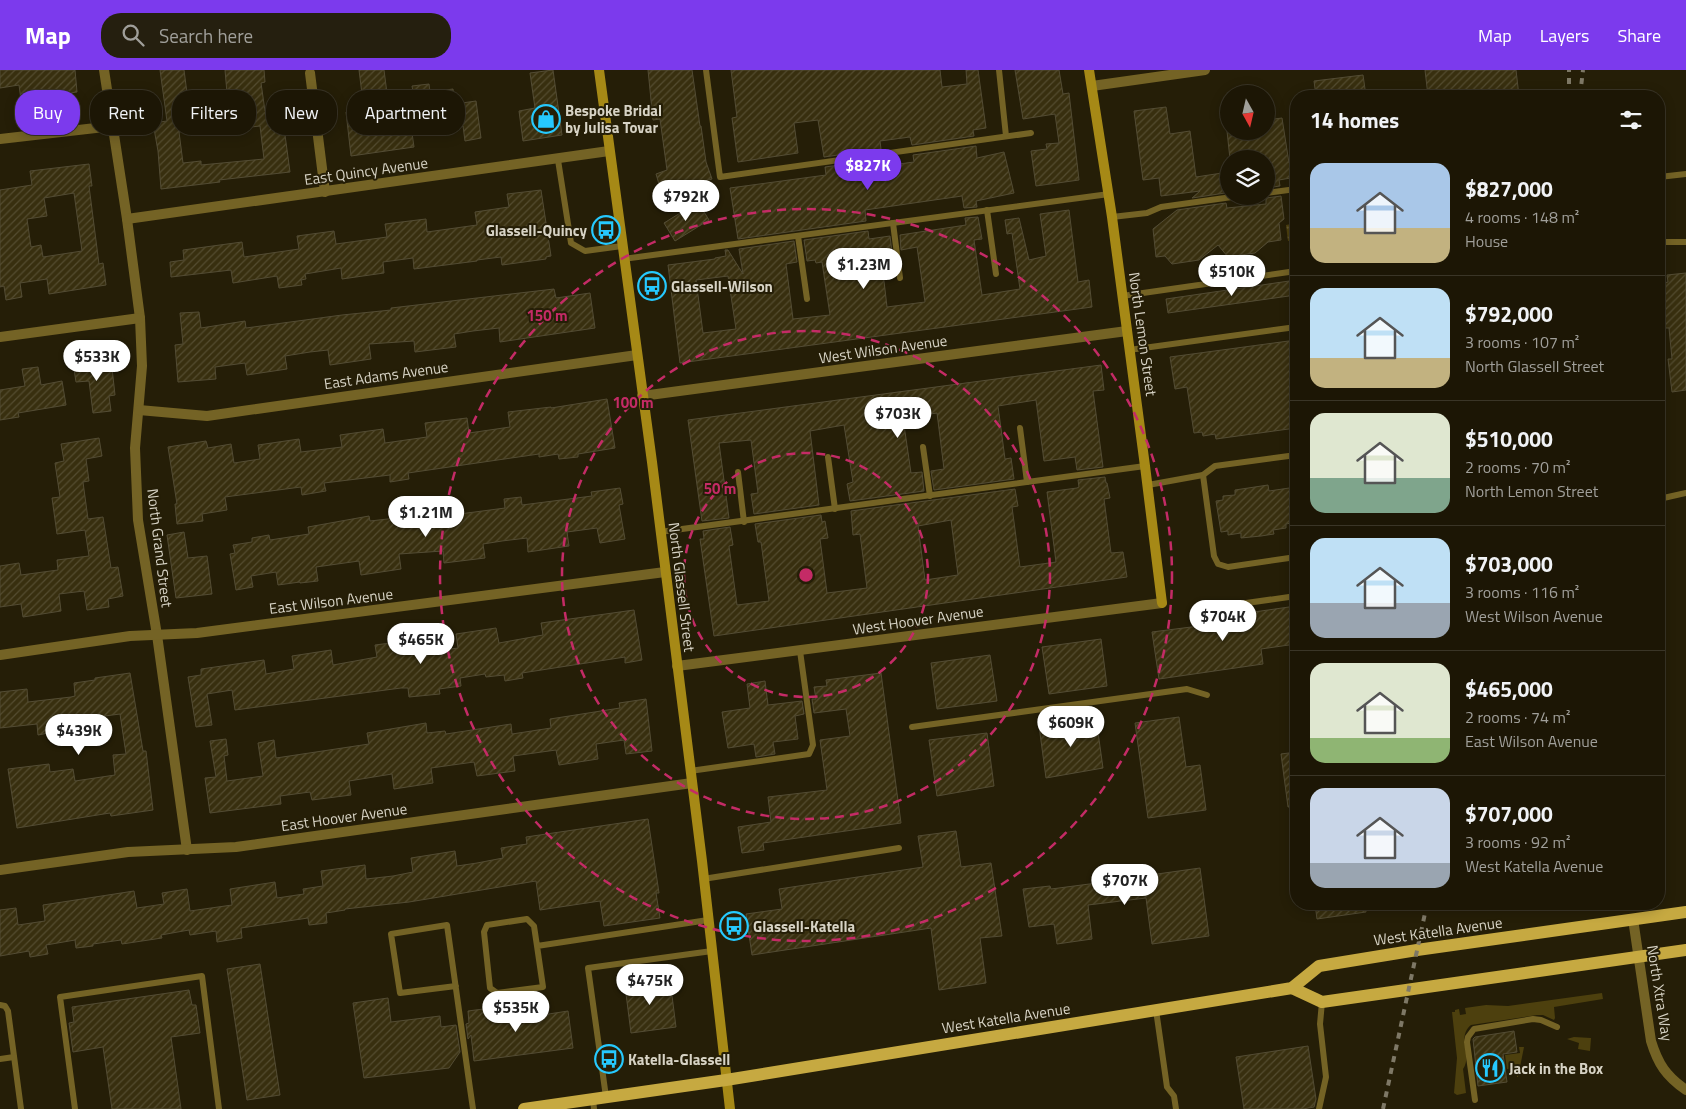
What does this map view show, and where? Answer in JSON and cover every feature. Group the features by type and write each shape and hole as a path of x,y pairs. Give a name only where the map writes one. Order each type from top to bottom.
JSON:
{"main road":[{"name":"North Glassell Street","path":"599,70 608,151 637,355 692,783 730,1109"},
{"name":"North Lemon Street","path":"1089,70 1112,217 1162,603"},
{"name":"West Katella Avenue","path":"524,1109 598,1102 1292,988 1319,966 1424,949 1686,912"},
{"path":"1292,988 1322,1002 1686,950"}],"street":[{"name":"North Grand Street","path":"104,70 107,90"},
{"path":"1092,86 1205,70"},
{"path":"310,73 325,192"},
{"path":"0,139 90,129"},
{"name":"North Grand Street","path":"114,135 140,318 142,366 135,448 138,520 157,635 187,850"},
{"name":"East Quincy Avenue","path":"127,219 558,160 608,151"},
{"path":"0,337 140,318"},
{"name":"West Wilson Avenue","path":"642,396 1127,331"},
{"name":"East Adams Avenue","path":"138,410 207,416 637,355"},
{"name":"East Wilson Avenue","path":"0,655 130,636 197,633 665,572"},
{"name":"West Hoover Avenue","path":"677,666 1162,603"},
{"name":"East Hoover Avenue","path":"0,870 128,852 236,847 692,783"},
{"name":"North Xtra Way","path":"1633,919 1651,1041 1656,1058 1668,1076 1686,1090"}],"lane":[{"path":"706,70 720,177 1031,133"},
{"path":"999,70 1006,136"},
{"path":"558,160 572,243 585,251 622,246"},
{"path":"1665,176 1686,174"},
{"path":"1275,192 1290,189"},
{"path":"623,259 1108,194"},
{"path":"1112,217 1148,213 1161,207 1220,199"},
{"path":"987,210 996,274"},
{"path":"893,223 900,278"},
{"path":"798,236 807,299"},
{"path":"1665,242 1686,242"},
{"path":"1122,296 1290,272"},
{"path":"1129,350 1290,328"},
{"path":"1020,428 1027,482"},
{"path":"924,447 930,496"},
{"path":"1148,486 1203,475 1215,466 1290,455"},
{"path":"828,457 835,509"},
{"path":"660,532 1145,466"},
{"path":"738,472 744,522"},
{"path":"1203,475 1214,556 1218,564 1228,567 1290,558"},
{"path":"1665,497 1686,494"},
{"path":"1204,609 1290,597"},
{"path":"690,771 809,754 813,745 800,651"},
{"path":"912,728 1187,689 1207,695"},
{"path":"704,879 899,848"},
{"path":"527,919 534,926 537,946 543,987 497,993 490,988 484,932 487,925 527,919"},
{"path":"537,946 708,920"},
{"path":"456,986 400,993 391,934 447,925 456,986 473,1109"},
{"path":"598,1102 588,968 712,951"},
{"path":"75,1109 60,997 202,976 220,1109"},
{"path":"1319,1109 1326,1077 1320,1024 1322,1002"},
{"path":"0,1005 5,1006 8,1010 21,1109"},
{"path":"1156,1010 1167,1087 1174,1096 1176,1109"},
{"path":"1475,1100 1467,1042 1474,1029 1533,1019 1541,1020 1557,1027"},
{"path":"0,1059 14,1057"}],"shaded area":[{"path":"1290,224 1290,241 1288,241 1286,225"},
{"path":"1602,993 1603,999 1554,1007 1554,1020 1543,1015 1537,1015 1471,1025 1465,1035 1466,1064 1463,1069 1466,1093 1457,1095 1454,1093 1457,1058 1452,1012 1459,1009 1460,1015 1466,1014 1465,1008 1486,1005 1508,1006"},
{"path":"1574,1037 1591,1038 1590,1051 1578,1049 1579,1043 1567,1039"},
{"path":"1519,1047 1524,1047 1517,1077 1516,1068 1507,1069 1505,1055 1520,1053"}],"building":[{"path":"0,70 75,70 77,90 20,90 19,85 0,88"},
{"path":"160,70 184,70 187,90 172,90 172,135 179,135 183,163 201,161 201,165 264,159 260,126 256,126 256,90 227,90 225,70 264,70 265,82 261,83 266,111 266,135 285,135 290,172 161,189 155,135 162,135 162,122 167,121"},
{"path":"359,70 384,70 387,90 362,90"},
{"path":"553,70 562,135 523,141 519,111 535,108 530,73"},
{"path":"648,70 692,70 706,162 712,179 662,194 656,174 667,170 660,119 653,120"},
{"path":"731,70 940,70 942,87 967,84 966,70 978,70 986,128 973,130 974,136 912,145 910,137 880,141 881,149 824,157 818,120 794,123 798,153 738,162 732,118 737,117"},
{"path":"1015,70 1059,70 1063,94 1069,93 1079,180 1036,186 1031,151 1047,149 1046,144 1059,143 1055,114 1023,119"},
{"path":"1425,70 1516,70 1518,90 1427,90"},
{"path":"1363,75 1365,90 1315,90 1314,81"},
{"path":"429,84 430,90 413,90 412,86"},
{"path":"476,101 481,138 465,141 465,103"},
{"path":"1166,107 1170,134 1190,131 1196,177 1220,173 1220,194 1192,198 1200,191 1161,196 1159,178 1143,180 1134,111"},
{"path":"1282,118 1290,163 1290,178 1279,180 1280,186 1275,187 1275,150 1229,150 1228,140 1275,140 1275,119"},
{"path":"349,135 412,135 414,147 351,156"},
{"path":"976,146 977,158 1004,152 1014,193 976,201 977,207 964,208 962,196 865,210 866,221 738,239 730,188 826,175 825,167 883,159 884,166 914,162 913,155"},
{"path":"89,164 92,186 89,186 99,264 103,263 106,285 49,294 47,279 20,283 22,297 6,300 4,286 0,287 0,190 32,185 30,171","holes":["74,193 82,251 43,257 41,245 31,247 27,219 47,216 44,198"]},
{"path":"541,190 551,256 546,257 546,259 502,265 501,257 414,269 413,258 383,262 384,273 342,279 341,268 305,274 306,279 301,280 302,285 279,288 277,276 233,283 231,270 171,277 170,262 184,260 183,250 242,242 244,257 299,249 297,236 334,231 336,244 387,237 385,224 426,219 427,232 477,225 475,212 509,207 507,194"},
{"path":"1281,196 1284,219 1279,223 1281,240 1268,242 1255,253 1228,257 1218,245 1199,260 1172,264 1165,256 1156,257 1153,229 1177,210 1220,204 1226,205 1227,208 1275,205 1275,197"},
{"path":"698,202 709,220 675,241 664,223"},
{"path":"1069,210 1078,282 1089,280 1092,307 680,363 668,265 715,259 726,256 725,250 728,250 743,274 739,249 794,241 797,262 786,264 793,319 830,315 822,262 816,263 815,260 807,261 804,240 868,231 869,239 890,236 892,252 881,255 887,307 925,302 917,247 901,250 900,235 966,225 965,218 978,217 982,239 974,240 982,295 1020,289 1012,233 1007,234 1005,220 1019,218 1029,260 1046,256 1040,214","holes":["728,276 736,329 703,333 696,280"]},
{"path":"1686,273 1686,390 1672,392 1668,359 1672,359 1669,328 1665,328 1665,283 1668,282 1667,275"},
{"path":"1290,281 1290,296 1168,313 1166,299"},
{"path":"554,289 556,298 590,293 595,328 500,342 499,328 473,331 454,334 456,347 415,352 414,341 369,344 371,359 330,365 328,350 310,352 285,356 287,369 247,375 245,363 215,367 216,379 178,382 175,345 183,344 180,313 199,312 201,328 245,321 246,328 391,310 391,308"},
{"path":"1290,341 1290,429 1216,439 1215,434 1203,436 1202,432 1194,433 1187,387 1175,389 1170,357"},
{"path":"106,358 107,369 112,368 115,395 109,396 111,411 93,413 89,381 76,382 73,363"},
{"path":"1101,365 1104,390 1093,391 1103,467 1077,470 1075,457 1044,461 1036,400 998,406 1005,459 1011,458 1014,479 934,490 931,471 944,469 937,413 903,418 911,473 922,472 924,491 850,501 847,484 853,482 844,425 810,431 819,505 754,514 751,494 758,493 751,440 719,443 729,518 702,521 688,420"},
{"path":"38,367 41,385 62,381 66,405 18,413 19,417 0,420 0,390 25,386 22,369"},
{"path":"607,399 615,448 578,454 578,457 559,459 558,454 539,457 539,454 408,473 409,479 390,482 390,475 324,483 326,491 302,495 301,487 225,497 227,510 202,514 203,521 177,524 175,504 177,504 168,447 206,441 208,448 231,444 234,463 260,459 258,445 299,439 301,452 342,447 340,435 383,429 385,443 427,437 425,423 467,418 469,433 510,427 508,412 551,408"},
{"path":"99,438 102,456 86,459 89,481 83,482 88,519 103,517 111,568 118,567 123,596 108,599 109,607 87,610 84,591 59,594 61,611 23,617 21,604 0,607 0,566 19,563 21,575 58,570 57,560 89,556 85,530 57,534 52,498 60,497 55,463 64,461 61,444"},
{"path":"1105,477 1110,498 1104,499 1111,553 1123,552 1127,577 714,636 700,539 704,539 703,531 730,527 733,545 729,546 737,605 769,601 761,542 758,542 755,524 821,515 822,522 825,521 828,538 820,539 827,593 867,588 860,534 853,535 851,511 1015,489 1018,506 1012,507 1020,567 1056,562 1047,492 1077,488 1079,487 1078,480","holes":["951,520 958,575 925,580 918,526"]},
{"path":"1268,485 1269,491 1290,488 1290,523 1286,524 1286,528 1273,530 1274,534 1261,536 1241,538 1241,533 1228,535 1228,531 1221,532 1216,501 1223,500 1223,496 1235,495 1235,490"},
{"path":"620,488 623,504 619,505 625,539 600,543 597,528 567,532 569,546 528,552 527,538 502,541 483,544 485,558 444,563 443,551 399,554 401,569 361,575 359,561 316,567 318,581 278,585 276,572 251,576 253,587 236,590 230,554 235,553 233,545 252,542 252,538 269,535 270,540 309,534 308,527 369,516 370,521 414,516 414,520 505,508 504,499 521,497 522,505 592,496 591,492"},
{"path":"184,532 188,558 207,556 212,594 176,598 167,535"},
{"path":"1290,607 1290,645 1261,649 1263,664 1159,679 1152,632 1199,626 1198,620"},
{"path":"634,610 642,660 625,663 625,657 522,673 523,678 505,681 504,675 486,677 485,674 460,678 461,686 439,689 440,694 409,697 408,688 401,688 235,710 232,690 207,694 212,725 196,727 188,677 201,675 201,669 264,660 266,674 294,669 292,656 331,650 333,665 377,657 375,645 414,640 416,654 458,648 456,634 496,628 499,643 543,635 541,623"},
{"path":"1101,639 1107,686 1049,694 1042,647"},
{"path":"990,655 997,701 937,709 931,663"},
{"path":"130,673 143,751 146,751 153,810 111,816 110,813 17,828 8,769 49,764 50,772 73,769 75,781 115,775 113,755 126,754 120,714 75,720 76,727 54,730 54,732 38,735 37,724 0,728 0,692 27,689 28,702 71,697 75,696 74,683"},
{"path":"881,673 901,823 763,843 764,850 742,853 738,827 771,822 768,797 827,790 820,740 850,736 846,709 814,713 812,699 816,699 814,687 827,686 826,680"},
{"path":"765,681 768,705 802,701 804,714 795,716 798,739 773,742 775,754 756,757 754,744 728,748 722,712 750,708 747,684"},
{"path":"646,699 652,751 626,754 624,740 596,744 598,759 559,765 556,750 513,756 515,771 477,776 474,762 431,768 433,783 394,789 392,774 349,781 351,795 312,800 310,792 280,796 281,804 210,813 205,778 216,777 210,741 226,739 228,755 224,756 227,781 263,776 258,743 274,740 276,758 369,744 367,733 426,723 427,733 445,731 446,734 511,724 512,734 551,728 550,719 620,708 619,703"},
{"path":"1179,717 1186,767 1200,765 1206,810 1148,818 1135,723"},
{"path":"1096,718 1103,768 1046,778 1039,726"},
{"path":"987,733 994,786 937,796 929,740"},
{"path":"1290,753 1290,807 1288,807 1281,754"},
{"path":"648,819 659,893 656,893 660,918 604,926 600,901 540,910 536,881 409,902 345,909 326,913 327,923 309,925 308,918 241,928 242,938 217,942 216,931 190,935 189,930 161,935 162,938 122,944 121,940 76,948 75,940 46,945 48,954 30,957 29,951 0,956 0,910 16,908 18,925 45,921 43,905 134,891 137,908 164,904 162,893 187,889 190,911 232,905 230,889 275,882 277,898 304,894 303,889 323,886 321,871 365,865 366,879 393,876 413,872 411,858 455,851 457,866 477,863 503,858 501,848 527,844 526,837"},
{"path":"956,831 961,867 991,863 1002,936 980,938 986,983 939,990 931,928 752,955 746,914 782,909 779,889 923,867 918,836"},
{"path":"1200,868 1209,936 1152,944 1146,898 1088,905 1092,939 1057,944 1054,924 1029,927 1023,889 1050,886 1051,889"},
{"path":"1316,910 1366,910 1366,912 1317,919"},
{"path":"260,964 280,1095 247,1100 227,969"},
{"path":"670,980 676,1027 631,1033 625,986"},
{"path":"189,990 192,1005 196,1005 200,1033 171,1037 181,1109 112,1109 103,1047 73,1052 69,1023 74,1022 72,1007"},
{"path":"388,998 391,1022 440,1016 441,1027 456,1025 460,1052 449,1068 364,1078 353,1003"},
{"path":"521,1004 523,1018 568,1011 573,1048 474,1061 471,1035 468,1039 466,1024 469,1023 468,1011"},
{"name":"Jack in the Box","path":"1514,1031 1517,1052 1503,1054 1507,1082 1478,1086 1473,1039 1475,1037"},
{"path":"1308,1046 1316,1099 1314,1107 1303,1109 1244,1109 1236,1057"}],"railway":[{"path":"1569,70 1569,90"},
{"path":"1581,90 1583,70"},
{"path":"1383,1109 1426,910"}],"place":[{"name":"Bespoke Bridal by Julisa Tovar","path":"546,119"},
{"name":"Glassell-Quincy","path":"606,230"},
{"name":"Glassell-Wilson","path":"652,286"},
{"name":"Glassell-Katella","path":"734,926"},
{"name":"Katella-Glassell","path":"609,1059"},
{"name":"Jack in the Box","path":"1490,1068"}]}
